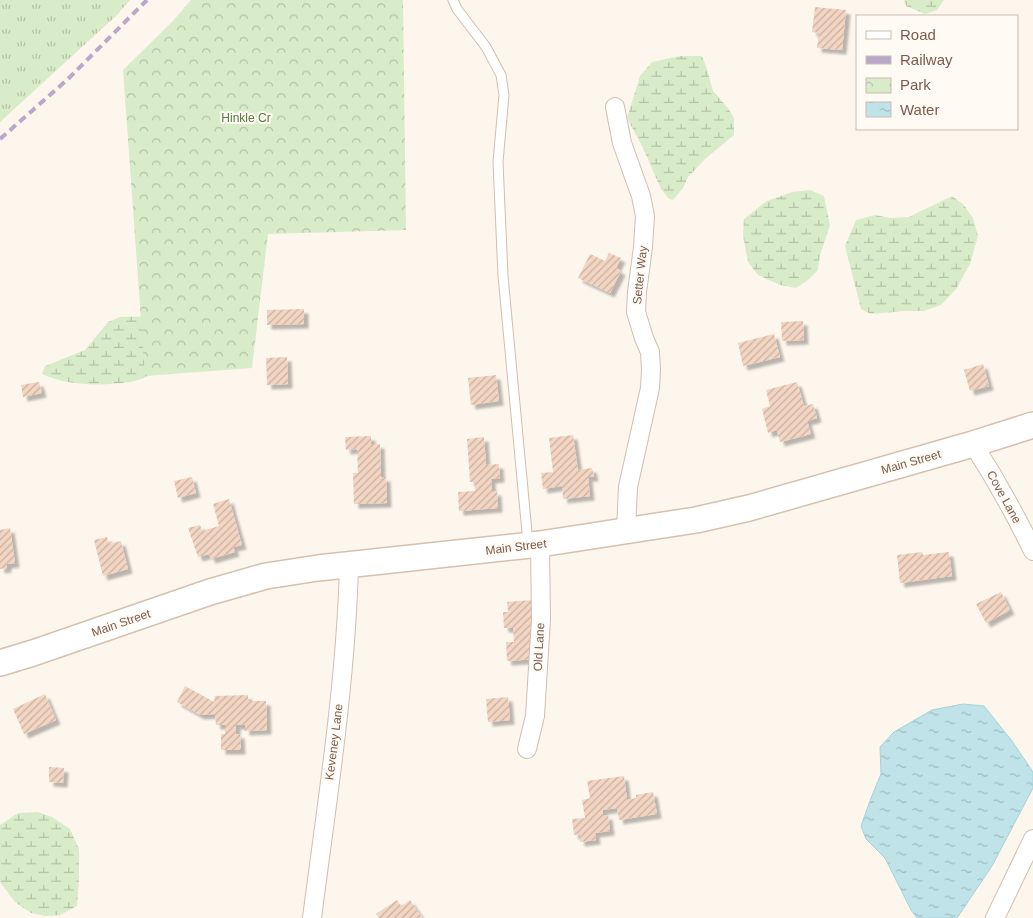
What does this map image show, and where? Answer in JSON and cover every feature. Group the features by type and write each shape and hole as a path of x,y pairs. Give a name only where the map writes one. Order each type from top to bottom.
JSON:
{"main road":[{"name":"Main Street","path":"0,663 239,583 266,576 534,545 696,520 748,508 973,444 1033,424"}],"street":[{"name":"Setter Way","path":"615,107 622,143 641,196 645,216 636,312 650,352 651,370 650,388 628,487 626,532"},
{"name":"Cove Lane","path":"973,444 1016,517 1033,551"},
{"name":"Old Lane","path":"527,749 535,716 540,618 534,545"},
{"name":"Keveney Lane","path":"312,918 338,714 348,607 349,565"},
{"path":"995,918 1033,839"}],"lane":[{"path":"452,0 486,46 501,75 504,95 498,162 503,276 534,545"}],"green space":[{"path":"0,0 130,0 117,15 0,122"},
{"name":"Hinkle Cr","path":"191,0 403,0 406,230 268,234 252,368 145,376 123,70 172,22"},
{"path":"904,0 944,0 937,10 925,14 906,6"},
{"path":"680,56 702,56 713,91 734,118 734,135 705,159 688,177 683,188 673,200 669,199 661,189 627,118 640,76 652,62"},
{"path":"810,190 824,196 830,225 820,255 818,270 796,288 780,285 758,275 748,262 743,235 744,219 767,201 792,192"},
{"path":"952,196 963,204 973,218 978,236 970,264 956,289 941,305 924,311 871,314 861,309 845,246 856,220 875,215 890,218 909,217"},
{"path":"155,316 156,373 133,381 96,384 63,381 42,374 45,366 85,350 108,322 120,317"},
{"path":"38,812 52,817 70,829 79,849 77,906 60,915 45,916 31,913 15,902 0,882 0,825 18,813"}],"water":[{"path":"963,704 984,706 1012,741 1033,772 1033,788 992,866 957,918 917,918 911,910 885,858 866,839 861,826 881,774 880,747 894,732 932,710"}],"building":[{"path":"815,7 846,10 842,50 817,48 819,33 812,32"},
{"path":"609,253 621,258 616,268 621,271 610,293 578,278 590,254 605,261"},
{"path":"304,309 304,324 267,325 267,310"},
{"path":"803,321 804,340 782,341 781,322"},
{"path":"774,334 780,357 743,366 738,343"},
{"path":"287,357 288,384 267,385 266,358"},
{"path":"983,364 989,386 970,391 964,370"},
{"path":"496,375 499,401 471,405 468,378"},
{"path":"39,382 42,393 23,397 21,385"},
{"path":"797,382 804,406 813,404 817,418 807,421 811,434 780,442 777,430 768,433 762,409 770,406 766,390"},
{"path":"573,435 578,470 592,468 594,477 588,477 590,496 563,499 562,486 543,489 541,473 553,472 549,438"},
{"path":"371,436 371,444 380,444 381,477 386,477 387,503 354,504 353,473 358,473 357,449 346,450 345,437"},
{"path":"484,437 486,465 499,464 500,478 491,479 492,492 497,491 498,508 459,511 458,492 475,491 475,482 470,482 467,439"},
{"path":"192,477 196,493 178,498 174,481"},
{"path":"229,499 242,545 233,547 235,552 211,559 209,554 198,557 188,528 200,525 202,531 219,526 213,504"},
{"path":"10,528 15,563 7,564 7,568 0,569 0,530"},
{"path":"107,537 109,544 121,541 128,569 103,576 94,540"},
{"path":"922,552 923,555 949,552 952,576 900,583 897,555"},
{"path":"1001,592 1010,610 986,623 976,604"},
{"path":"532,600 537,659 507,661 506,642 514,642 513,628 504,628 503,612 508,612 507,602"},
{"path":"185,686 214,702 215,696 248,695 248,701 266,701 267,730 245,731 245,725 236,725 236,734 240,734 241,750 221,750 221,734 225,734 225,725 216,725 215,714 200,715 177,702"},
{"path":"45,694 56,720 24,734 13,709"},
{"path":"508,697 510,720 488,722 486,699"},
{"path":"49,767 64,768 63,783 49,782"},
{"path":"624,776 627,800 636,798 636,795 653,792 657,814 619,820 617,808 603,810 603,816 608,815 610,831 595,833 596,840 580,842 580,834 574,835 572,819 585,818 582,800 590,798 587,781"},
{"path":"397,900 401,906 410,900 422,918 379,918 376,914"}],"railway":[{"path":"0,139 68,79 147,0"}]}
